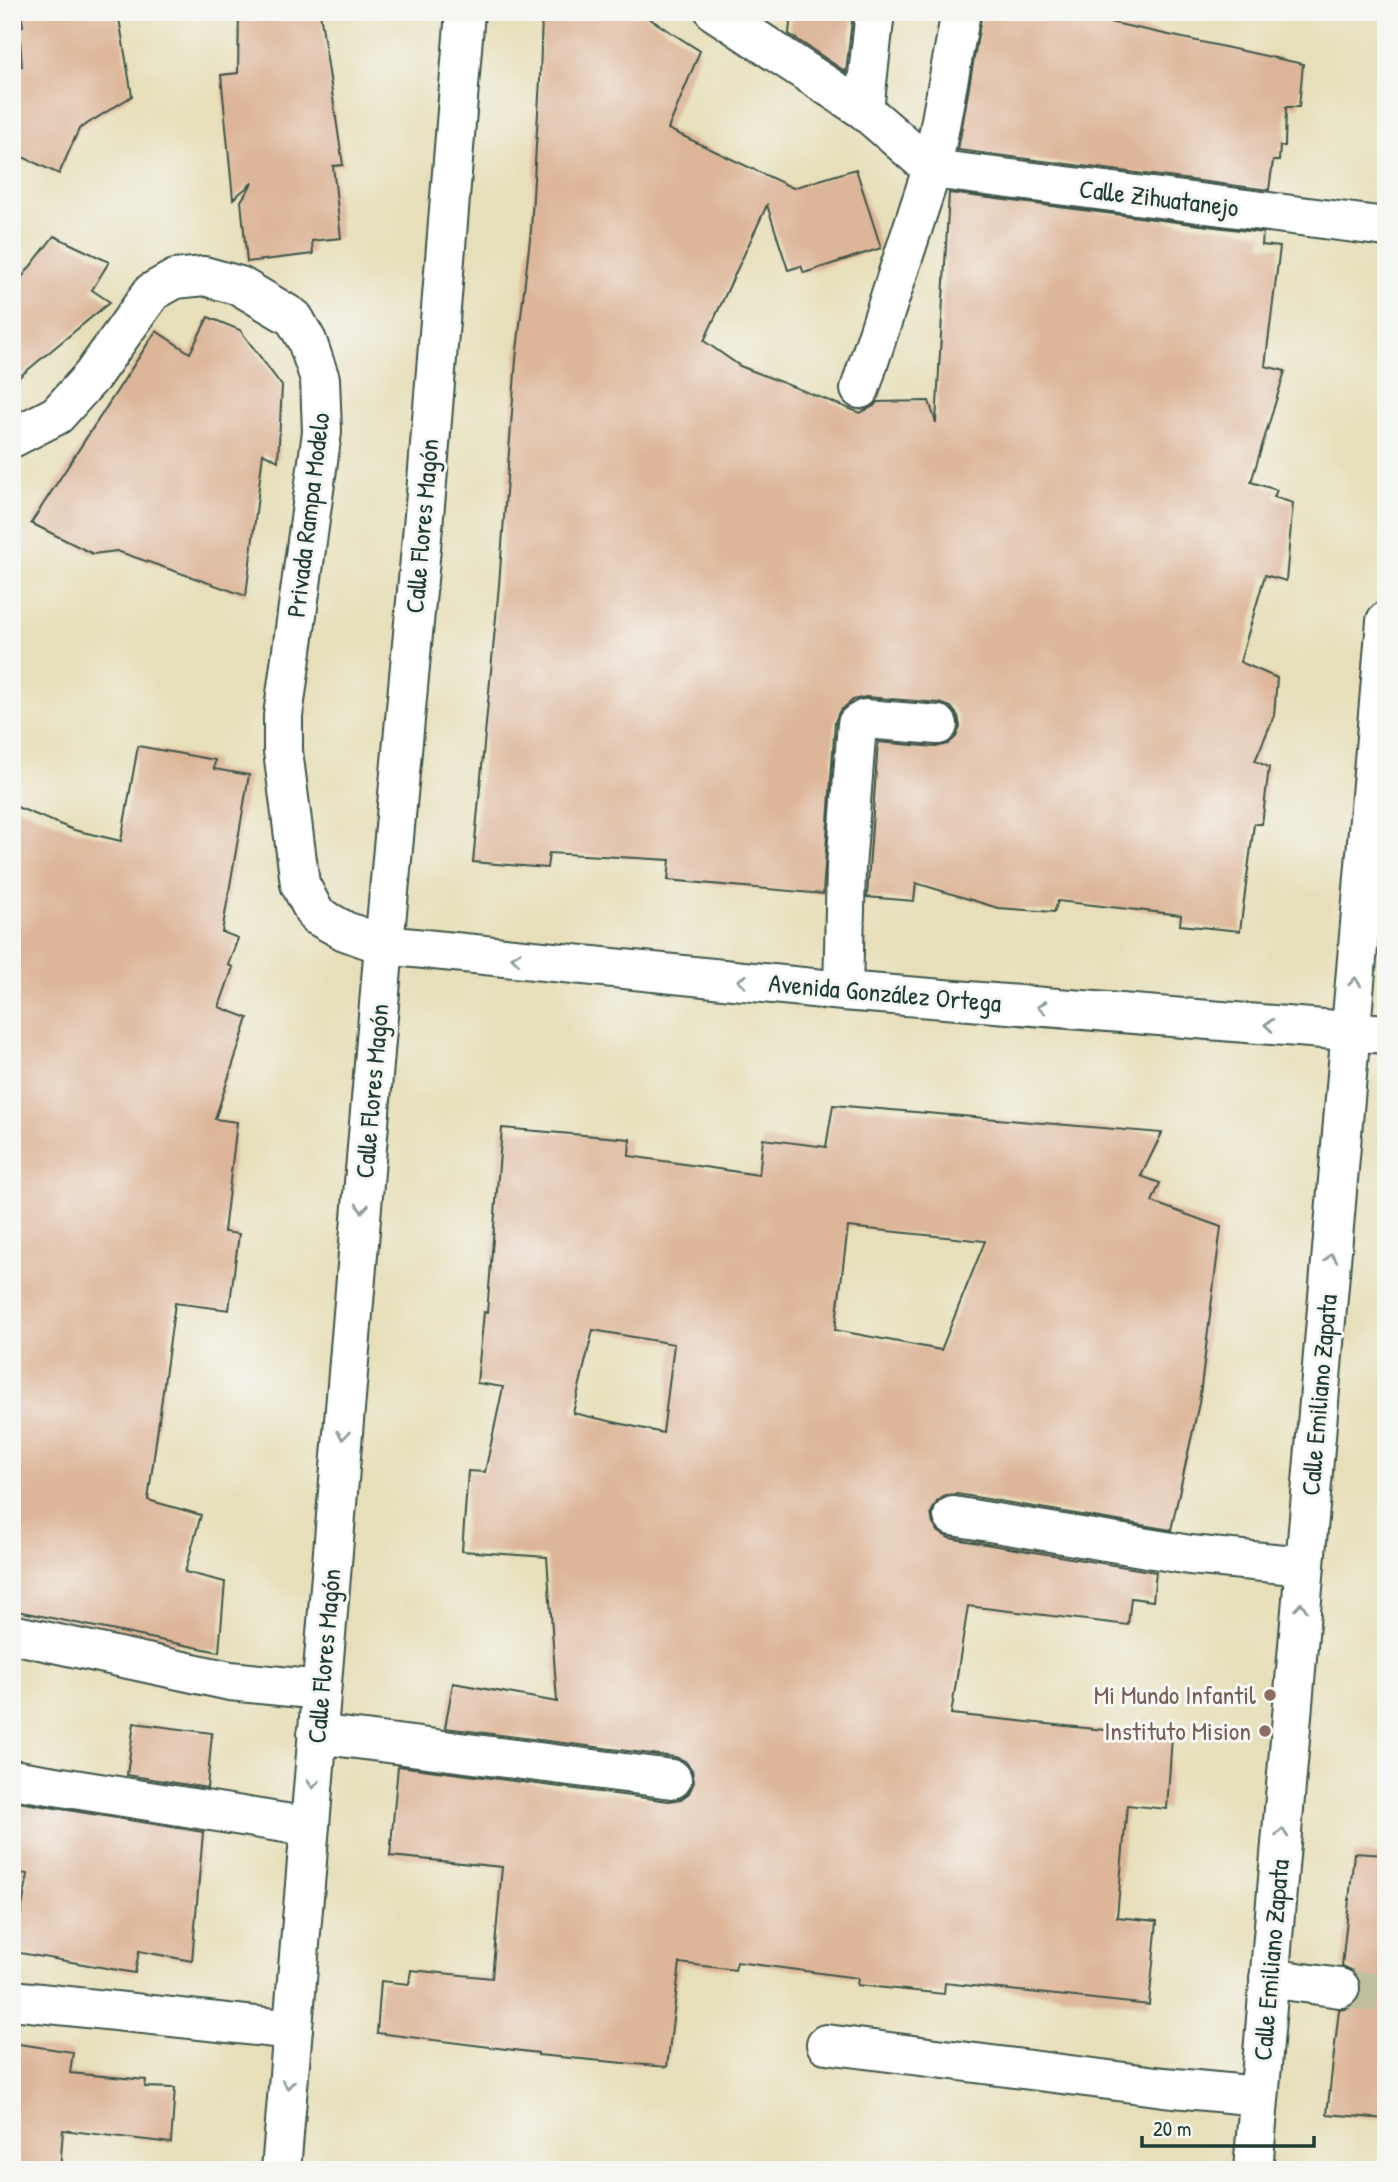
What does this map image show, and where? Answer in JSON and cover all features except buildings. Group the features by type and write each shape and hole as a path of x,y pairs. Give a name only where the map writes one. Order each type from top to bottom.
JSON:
{"street":[{"name":"Calle Flores Magón","path":"281,2170 465,12"},
{"path":"715,12 864,110 932,169"},
{"path":"864,110 875,12"},
{"path":"860,389 932,169 961,12"},
{"name":"Calle Zihuatanejo","path":"932,169 1386,227"},
{"name":"Privada Rampa Modelo","path":"12,438 57,415 92,376 152,292 175,279 204,276 240,286 294,318 307,341 320,379 323,432 283,716 283,751 300,884 316,915 345,931 384,945"},
{"name":"Calle Emiliano Zapata","path":"1253,2170 1305,1566 1368,1032 1386,621"},
{"path":"843,991 846,867 858,724 865,719 937,725"},
{"name":"Avenida González Ortega","path":"384,945 843,991 1368,1032"},
{"path":"953,1516 1190,1555 1305,1566"},
{"path":"12,1634 230,1681 321,1690"},
{"path":"317,1734 672,1779"},
{"path":"12,1779 310,1827"},
{"path":"1269,1978 1340,1988"},
{"path":"12,2000 293,2030"},
{"path":"826,2044 1164,2087 1259,2096"}],"tunnel":[{"path":"1340,1988 1386,1994"}],"place":[{"name":"Mi Mundo Infantil","path":"1270,1695"},
{"name":"Instituto Mision","path":"1265,1731"}]}
